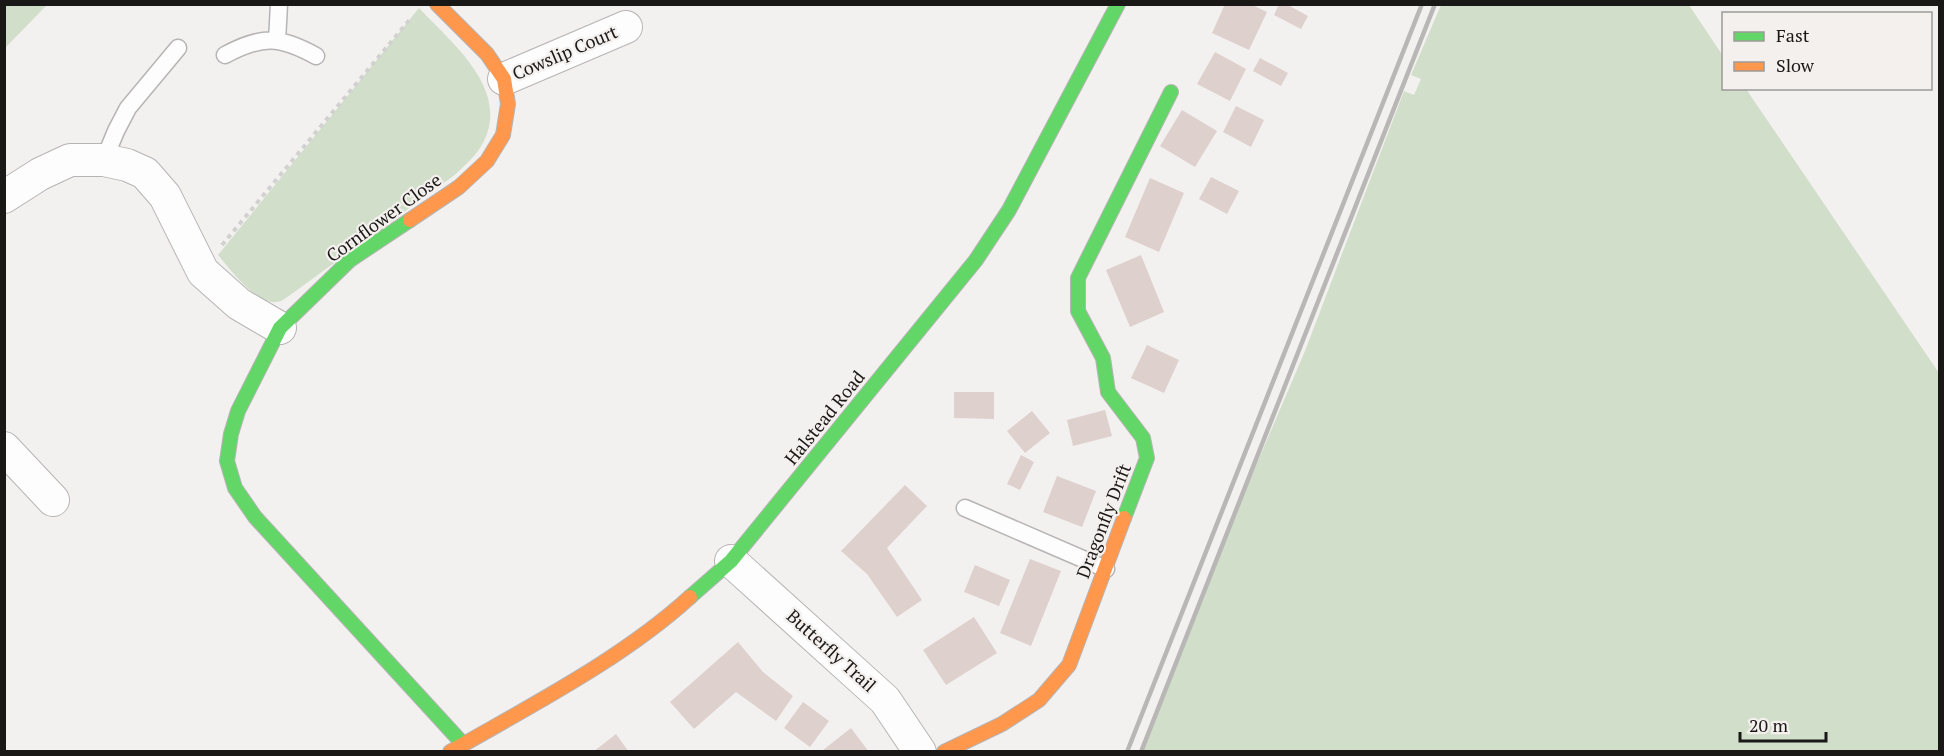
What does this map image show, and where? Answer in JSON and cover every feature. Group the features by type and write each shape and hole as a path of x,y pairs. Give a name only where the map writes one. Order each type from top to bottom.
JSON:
{"street":[{"name":"Cornflower Close","path":"437,4 487,54 504,80 508,104 503,135 487,161 459,186 350,260 280,328 238,411 231,434 227,461 235,488 255,518 463,744"},
{"name":"Halstead Road","path":"450,752 565,686 665,620 731,561 976,260 1009,210 1118,4"},
{"name":"Cowslip Court","path":"504,80 626,27"},
{"name":"Dragonfly Drift","path":"944,752 1002,724 1039,700 1069,665 1147,458 1143,438 1108,392 1103,358 1078,310 1078,278 1172,92"},
{"path":"4,197 39,174 70,160 104,160 127,165 144,173 165,196 202,272 239,304 280,328"},
{"path":"4,448 52,500"},
{"name":"Butterfly Trail","path":"731,561 885,700 920,752"}],"lane":[{"path":"277,41 279,4"},
{"path":"225,55 245,44 277,41 288,42 316,56"},
{"path":"104,160 128,108 178,48"},
{"path":"965,508 1106,569"}],"path":[{"path":"202,272 218,255 224,241 412,17"}],"green space":[{"path":"4,5 47,5 5,48"},
{"path":"1441,5 1689,5 1722,54 1722,90 1747,90 1939,373 1939,751 1142,751 1251,477 1305,351 1404,91 1414,95 1421,79 1411,75"},
{"path":"419,8 463,55 476,72 486,91 490,110 488,130 478,151 456,174 286,298 272,302 264,299 237,278 218,255"}],"building":[{"path":"1225,4 1250,4 1267,12 1249,50 1212,33"},
{"path":"1279,4 1286,4 1308,16 1301,29 1274,15"},
{"path":"1215,52 1246,69 1230,101 1197,84"},
{"path":"1260,58 1288,73 1281,86 1253,71"},
{"path":"1236,106 1264,120 1251,147 1223,132"},
{"path":"1182,110 1217,131 1195,167 1160,146"},
{"path":"1211,177 1239,191 1227,214 1199,199"},
{"path":"1150,178 1184,193 1159,252 1125,237"},
{"path":"1141,255 1164,312 1130,327 1106,270"},
{"path":"1147,345 1179,360 1164,393 1131,378"},
{"path":"954,392 994,392 994,419 954,418"},
{"path":"1105,410 1112,436 1073,446 1067,420"},
{"path":"1032,411 1050,433 1025,453 1007,431"},
{"path":"1021,455 1034,462 1020,490 1007,484"},
{"path":"1057,476 1096,491 1082,527 1043,512"},
{"path":"905,485 927,506 887,548 922,600 897,617 867,574 841,551"},
{"path":"1030,559 1061,571 1031,646 1000,633"},
{"path":"975,565 1010,580 999,606 964,592"},
{"path":"974,617 997,653 946,685 923,650"},
{"path":"738,642 763,672 793,696 776,721 736,692 694,729 670,702"},
{"path":"803,702 829,721 810,747 784,728"},
{"path":"851,728 869,752 824,752 823,750"},
{"path":"616,734 629,752 593,752"}],"railway":[{"path":"1127,752 1422,4"},
{"path":"1141,752 1435,4"}],"traffic: fast":[{"path":"690,597 731,561 976,260 1009,210 1118,4"},
{"path":"1124,518 1147,458 1143,438 1108,392 1103,358 1078,311 1078,278 1171,92"},
{"path":"410,220 350,260 280,328 238,411 231,434 227,461 235,488 255,517 463,744"}],"traffic: slow":[{"path":"410,220 459,187 487,161 503,135 508,104 504,79 487,54 437,4"},
{"path":"944,752 1002,724 1039,700 1069,665 1124,518"},
{"path":"450,752 605,661 663,620 690,597"}]}
